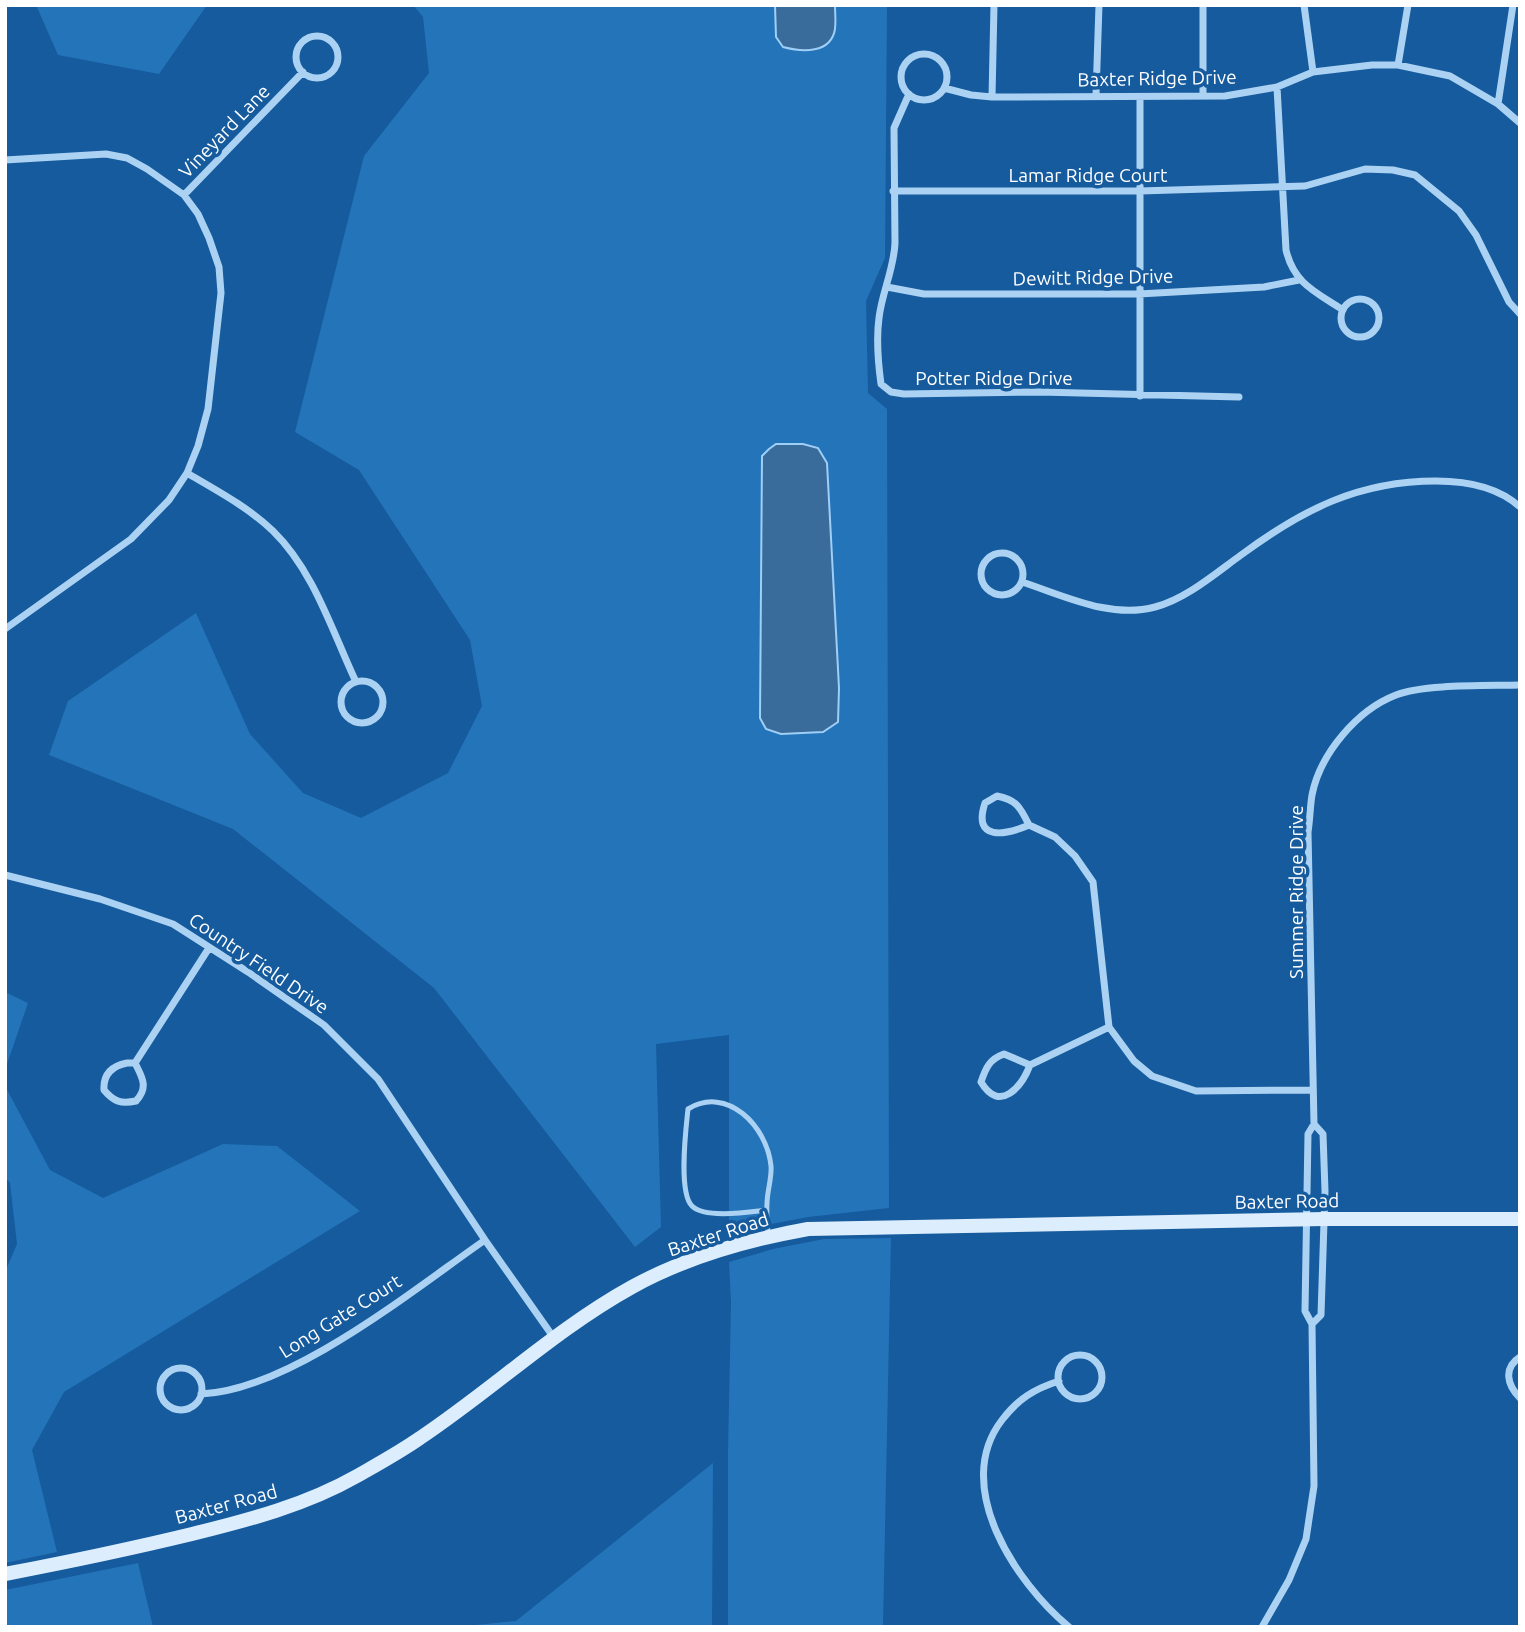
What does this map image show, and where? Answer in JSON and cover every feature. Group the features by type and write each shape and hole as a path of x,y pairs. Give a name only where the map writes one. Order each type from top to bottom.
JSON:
{"main road":[{"name":"Baxter Road","path":"5,1574 232,1524 301,1503 354,1478 421,1438 554,1338 631,1288 694,1259 768,1237 808,1228 1307,1219 1520,1219"}],"street":[{"path":"992,97 994,5"},
{"path":"1096,95 1099,5"},
{"path":"1203,5 1203,94"},
{"path":"1304,5 1313,72"},
{"path":"1398,65 1408,5"},
{"path":"1498,104 1513,5"},
{"path":"320,36 332,42 338,55 334,69 323,77 308,76 303,72 296,61 302,42 307,38 320,36"},
{"path":"909,94 902,80 905,65 910,59 925,54 932,55 944,65 947,72 944,88"},
{"name":"Baxter Ridge Drive","path":"909,94 921,100 928,99 944,88 992,97 1225,96 1277,87 1313,72 1371,65 1398,65 1450,76 1498,104 1520,123"},
{"name":"Vineyard Lane","path":"5,160 106,154 127,158 184,195 303,72"},
{"path":"1277,87 1286,250 1290,265 1299,280 1343,310"},
{"name":"Potter Ridge Drive","path":"909,94 894,128 894,261 879,317 877,341 881,384 891,392 918,395 1040,392 1239,397"},
{"path":"1140,97 1140,396"},
{"name":"Lamar Ridge Court","path":"894,191 1140,191 1283,187 1305,186 1365,169 1393,170 1415,175 1459,211 1476,235 1509,302 1520,314"},
{"path":"5,629 131,538 169,500 187,473 208,409 221,293 219,267 209,238 184,195"},
{"name":"Dewitt Ridge Drive","path":"887,286 924,294 1139,294 1264,287 1299,280"},
{"path":"1354,300 1368,300 1378,311 1378,326 1366,336 1350,334 1342,323 1343,310 1354,300"},
{"path":"187,473 250,512 289,549 306,572 356,682"},
{"path":"1022,582 1122,612 1157,607 1214,575 1297,516 1334,499 1418,481 1455,481 1486,487 1520,507"},
{"path":"1001,552 1014,556 1023,568 1022,582 1013,593 993,594 987,590 981,577 983,564 988,558 1001,552"},
{"path":"356,682 370,682 381,692 383,706 370,722 350,720 342,709 342,696 350,685 356,682"},
{"name":"Summer Ridge Drive","path":"1262,1627 1289,1580 1306,1539 1314,1486 1312,1324 1305,1311 1308,1134 1314,1124 1308,832 1312,793 1327,758 1347,729 1368,711 1397,695 1431,689 1520,685"},
{"path":"1029,825 1013,832 989,832 981,814 985,803 996,796 1011,799 1022,811 1029,825 1055,836 1075,856 1093,882 1109,1027 1133,1061 1152,1076 1196,1091 1312,1090"},
{"name":"Country Field Drive","path":"5,875 138,910 173,925 303,1008 348,1047 378,1079 554,1338"},
{"path":"135,1063 209,948"},
{"path":"1030,1065 1004,1054 993,1058 985,1069 981,1082 992,1095 1012,1093 1025,1079 1030,1065 1109,1027"},
{"path":"135,1063 144,1082 141,1096 136,1101 125,1104 113,1100 104,1090 108,1071 120,1064 135,1063"},
{"name":"Summer Ridge Drive","path":"1312,1324 1321,1315 1325,1219 1322,1134 1314,1124"},
{"name":"Long Gate Court","path":"201,1394 221,1393 242,1386 316,1354 485,1240"},
{"path":"1077,1356 1091,1358 1102,1375 1099,1388 1090,1397 1083,1399 1076,1399 1065,1393 1059,1381 1065,1362 1077,1356"},
{"path":"1520,1357 1510,1367 1508,1376 1511,1389 1520,1398"},
{"name":"Long Gate Court","path":"183,1368 190,1370 200,1380 201,1394 194,1405 182,1410 175,1409 169,1406 161,1395 161,1382 170,1371 183,1368"},
{"path":"1059,1381 1019,1399 993,1432 986,1454 983,1488 990,1517 1010,1557 1029,1587 1067,1626"}],"lane":[{"path":"767,1210 719,1213 702,1211 691,1206 683,1164 688,1108 711,1100 727,1103 743,1111 752,1122 765,1145 771,1165 767,1210 768,1237"}],"shaded area":[{"path":"36,5 207,5 159,74 58,55"},
{"path":"413,5 775,5 776,37 783,47 806,51 821,48 835,30 835,5 887,5 885,258 866,301 868,393 887,409 889,1208 808,1217 729,1232 729,1035 656,1044 661,1227 635,1247 434,988 233,829 49,755 68,701 196,613 250,734 303,793 361,818 448,773 482,706 470,640 359,470 295,432 364,156 429,73 423,17"},
{"path":"775,5 835,5 832,37 828,43 815,49 783,47 776,37"},
{"path":"776,444 803,444 818,448 827,463 839,688 838,722 823,732 781,734 766,729 760,718 762,456"},
{"path":"5,992 28,1003 5,1070"},
{"path":"5,1086 50,1170 103,1198 223,1144 277,1146 360,1211 64,1392 32,1450 57,1552 5,1563 5,1272 17,1244 10,1183 5,1177"},
{"path":"891,1238 883,1627 728,1627 731,1302 729,1262 773,1249 824,1239"},
{"path":"713,1463 712,1627 456,1627 516,1621"},
{"path":"138,1563 153,1627 5,1627 5,1590"}]}
